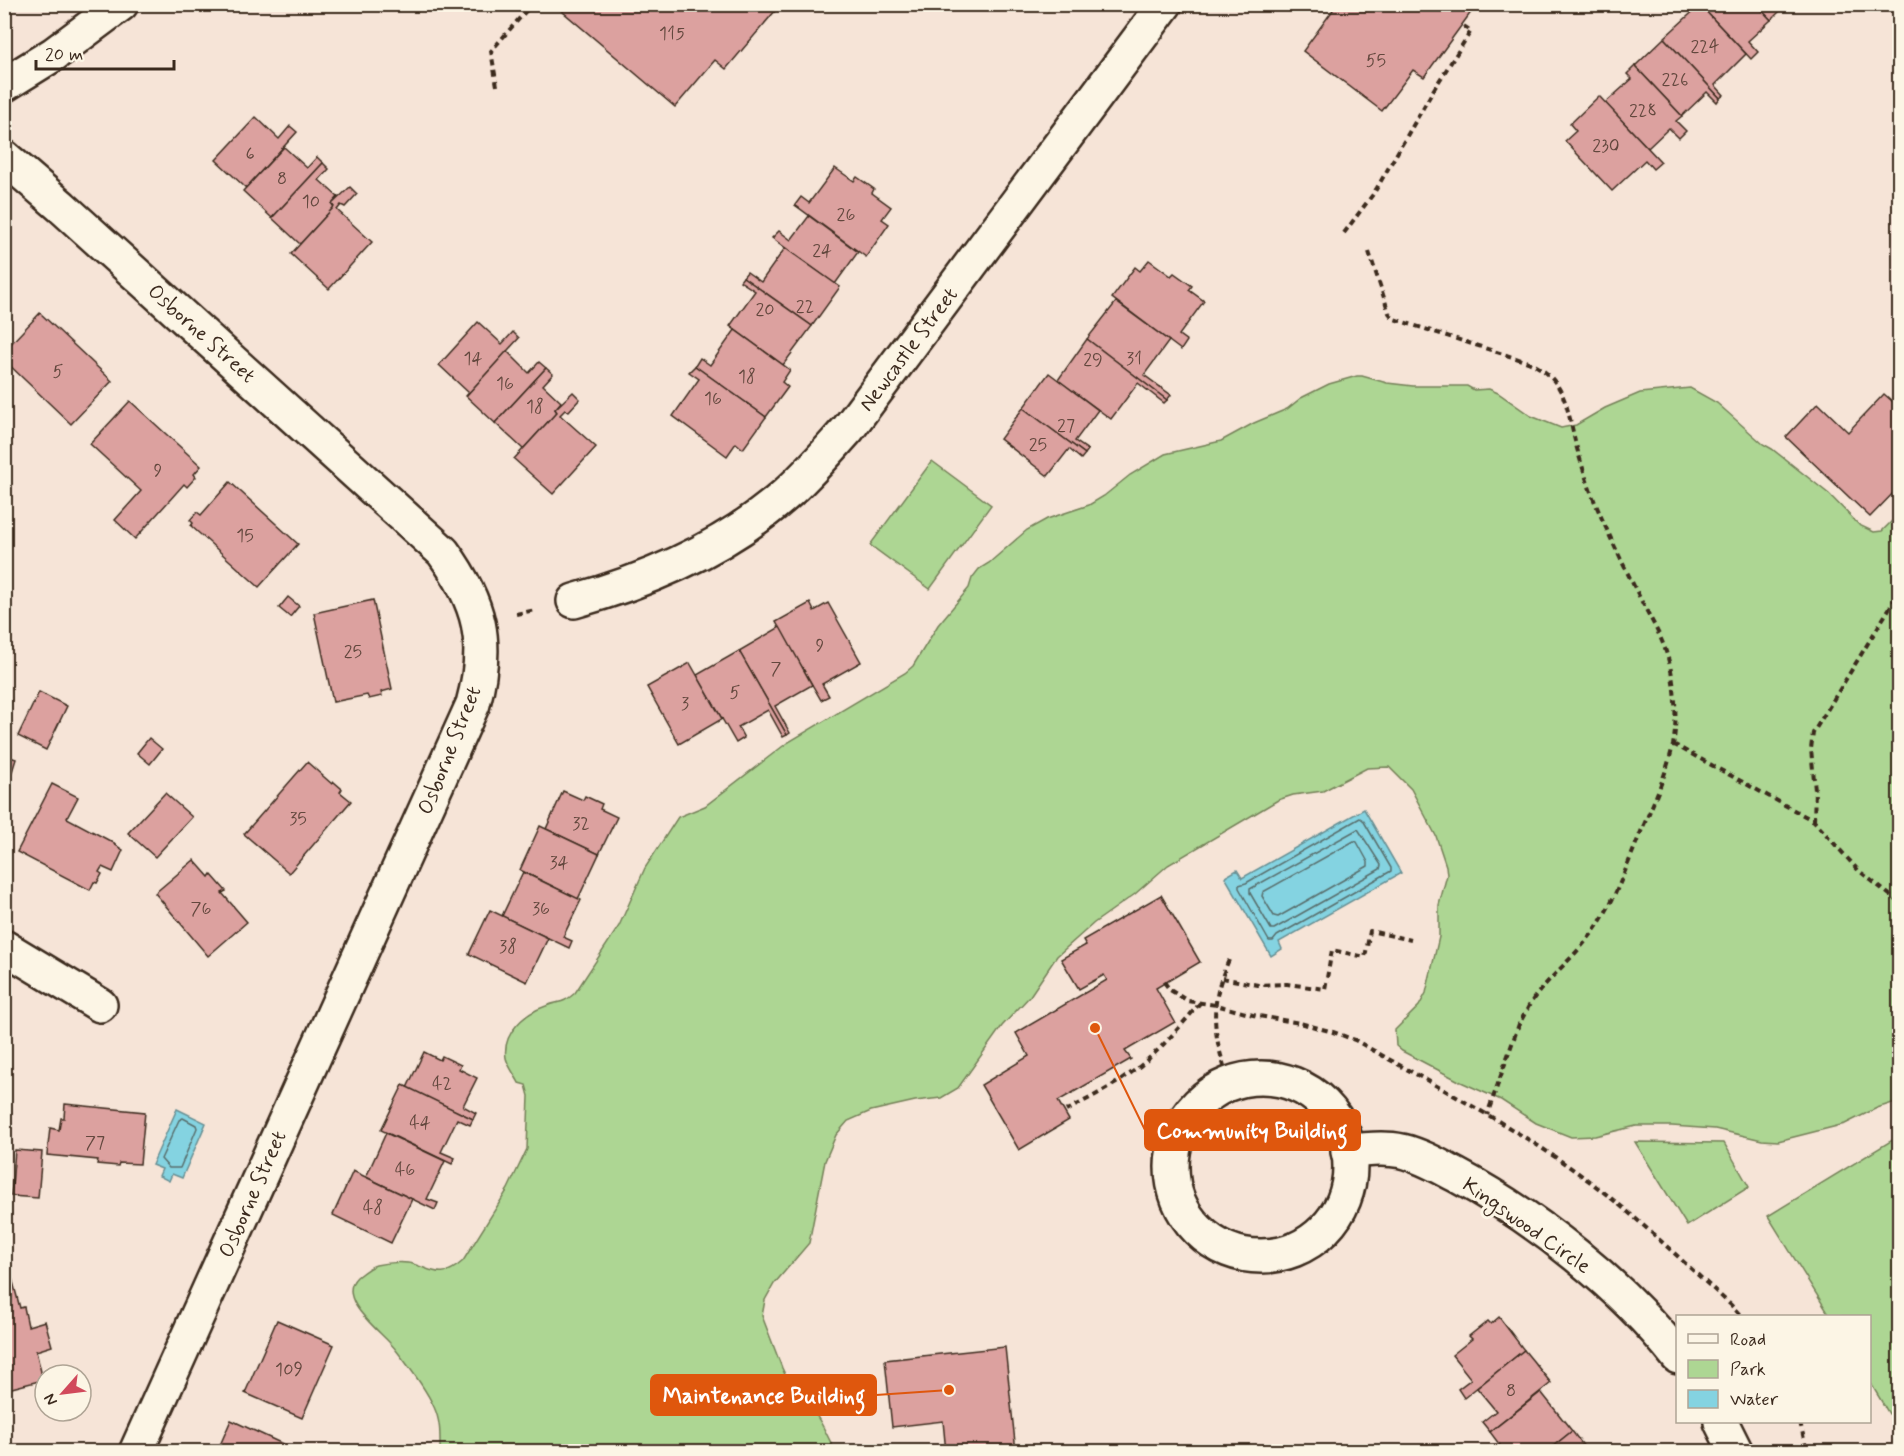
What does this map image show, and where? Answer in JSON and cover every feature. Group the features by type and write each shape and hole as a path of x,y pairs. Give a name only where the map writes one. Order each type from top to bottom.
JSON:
{"street":[{"path":"4,85 54,54 121,4"},
{"name":"Newcastle Street","path":"574,601 652,576 714,545 766,511 810,472 848,429 1165,4"},
{"name":"Osborne Street","path":"4,157 443,552 469,595 481,638 481,672 473,704 136,1452"},
{"path":"4,947 100,1005"},
{"path":"1268,1079 1290,1084 1317,1099 1328,1110 1340,1130 1348,1152 1348,1182 1344,1197 1338,1211 1319,1235 1292,1251 1262,1256 1231,1251 1217,1245 1193,1225 1184,1212 1173,1183 1173,1153 1183,1124 1192,1111 1215,1091 1230,1084 1244,1080 1268,1079"},
{"name":"Kingswood Circle","path":"1348,1152 1379,1148 1400,1151 1428,1160 1477,1186 1538,1227 1610,1285 1664,1340 1676,1356"},
{"path":"1721,1423 1736,1452"}],"path":[{"path":"497,86 491,51 532,4"},
{"path":"1344,233 1374,193 1434,89 1471,31 1462,25"},
{"path":"1369,252 1389,313 1394,319 1528,362 1547,371 1557,384 1567,408 1578,452 1604,527 1659,634 1667,655 1674,700 1673,744 1659,789 1615,894 1592,932 1538,993 1526,1011 1519,1024 1487,1115"},
{"path":"1814,821 1815,790 1811,749 1813,733 1899,591"},
{"path":"478,623 574,601"},
{"path":"1673,744 1814,821 1858,870 1899,903"},
{"path":"1222,978 1258,985 1287,984 1325,989 1332,950 1365,957 1370,931 1411,940"},
{"path":"1229,960 1216,1005 1215,1036 1230,1084"},
{"path":"1164,982 1170,990 1188,1001 1300,1023 1354,1040 1487,1115 1564,1163 1619,1204 1739,1315"},
{"path":"1066,1111 1140,1066 1200,1003"},
{"path":"1800,1423 1807,1452"}],"green space":[{"path":"1357,376 1413,386 1467,386 1474,390 1489,389 1531,416 1561,428 1576,425 1605,408 1640,393 1690,388 1717,403 1763,444 1829,494 1859,525 1874,532 1882,531 1899,514 1899,1101 1877,1108 1845,1124 1778,1141 1762,1140 1715,1129 1672,1126 1636,1126 1595,1136 1571,1137 1536,1123 1501,1100 1402,1051 1396,1046 1395,1030 1419,1006 1426,993 1439,937 1439,905 1447,875 1446,866 1436,836 1411,789 1389,767 1367,768 1323,791 1293,795 1278,800 1168,865 1135,894 1094,923 1057,956 1030,996 1002,1026 958,1088 941,1098 871,1111 848,1121 836,1135 825,1161 809,1243 774,1284 765,1300 762,1316 795,1396 814,1412 835,1451 440,1451 439,1424 431,1401 396,1350 356,1306 352,1296 352,1286 357,1277 376,1265 405,1263 444,1272 463,1261 508,1189 527,1149 529,1096 526,1085 519,1083 506,1058 511,1032 523,1019 538,1009 564,1001 575,993 619,926 645,868 678,817 705,806 787,743 905,673 913,666 938,625 969,588 972,578 979,569 1027,530 1047,519 1089,505 1130,475 1165,454 1221,441 1287,409 1301,398 1329,384"},
{"path":"932,461 991,505 930,589 870,545"},
{"path":"1899,1136 1900,1407 1889,1414 1871,1384 1871,1315 1829,1315 1768,1216"},
{"path":"1635,1142 1724,1143 1749,1187 1687,1226"}],"water":[{"path":"1364,809 1401,873 1279,942 1282,949 1271,956 1225,877 1237,870 1242,878"},
{"path":"177,1109 206,1123 182,1178 172,1174 169,1181 159,1176 162,1169 152,1165"}],"building":[{"path":"557,4 781,4 726,69 715,60 675,107 556,6"},
{"path":"1325,4 1477,4 1424,77 1413,70 1382,111 1303,51 1333,10"},
{"path":"1756,4 1787,4 1771,20"},
{"path":"1756,4 1771,20 1748,41 1758,52 1751,59 1700,5"},
{"path":"1700,5 1746,54 1715,85 1724,95 1720,98 1664,38"},
{"path":"1664,38 1720,98 1717,102 1707,92 1682,116 1635,66"},
{"path":"1635,66 1682,116 1676,121 1686,131 1679,138 1669,128 1648,148 1605,103 1632,79 1627,74"},
{"path":"1599,96 1661,162 1653,169 1645,160 1612,191 1565,141 1576,131 1570,124"},
{"path":"256,117 279,139 290,126 297,132 246,188 216,160"},
{"path":"284,147 307,168 317,157 323,163 272,218 243,191"},
{"path":"323,163 329,169 319,180 338,197 332,204 334,207 300,244 272,218"},
{"path":"835,168 854,181 857,177 874,189 872,193 891,207 882,219 889,224 866,257 795,205 801,197 809,203"},
{"path":"350,187 357,194 345,207 341,205 337,210 372,242 329,289 291,254 334,207 332,204"},
{"path":"809,216 858,252 835,284 772,238 779,231 791,240"},
{"path":"785,248 840,287 812,326 743,277 747,272 761,282"},
{"path":"1149,260 1171,276 1174,273 1192,286 1189,290 1204,301 1179,335 1187,341 1181,350 1112,298 1135,267 1140,271"},
{"path":"743,277 812,326 783,365 730,326 755,291 740,281"},
{"path":"1116,302 1169,341 1144,375 1171,395 1167,400 1087,339"},
{"path":"40,313 112,381 71,424 4,360 4,351"},
{"path":"478,322 502,344 513,332 519,338 469,393 439,365"},
{"path":"735,330 790,370 782,382 788,387 766,417 695,366 700,358 710,365"},
{"path":"1087,339 1167,400 1164,403 1138,383 1111,419 1058,380"},
{"path":"507,351 529,373 539,362 546,368 495,423 466,396"},
{"path":"695,366 766,417 743,449 736,443 727,456 673,416 699,379 689,372"},
{"path":"546,368 553,374 543,385 561,402 555,409 557,412 523,449 495,423"},
{"path":"1049,373 1098,410 1075,441 1088,450 1085,454 1023,408"},
{"path":"573,392 580,399 568,412 565,410 560,415 596,447 553,494 514,459 557,412 555,409"},
{"path":"1884,394 1900,408 1900,486 1870,517 1786,437 1818,403 1848,432"},
{"path":"130,401 201,466 194,474 196,477 187,487 184,484 135,539 115,520 141,491 90,444"},
{"path":"1023,408 1085,454 1081,459 1069,449 1048,476 1000,439"},
{"path":"230,482 298,544 259,587 191,526 193,523 190,520 197,512 201,515"},
{"path":"288,597 299,606 290,617 279,608"},
{"path":"373,600 392,689 381,692 382,696 369,699 367,695 333,702 314,613"},
{"path":"810,603 814,611 828,603 861,662 822,684 829,696 821,700 776,622"},
{"path":"780,627 812,685 775,706 790,733 787,735 739,651"},
{"path":"739,651 787,735 783,737 768,710 738,727 744,738 736,743 697,675"},
{"path":"690,663 722,719 679,744 647,687"},
{"path":"39,692 67,706 46,750 18,736"},
{"path":"149,738 162,749 150,764 137,753"},
{"path":"4,755 16,759 5,794 4,794"},
{"path":"307,762 332,784 334,782 342,789 340,792 351,801 289,873 244,834"},
{"path":"52,784 78,797 67,818 123,850 113,872 102,867 99,872 102,874 90,890 17,852"},
{"path":"563,791 583,800 585,796 602,804 600,809 617,817 599,854 546,829"},
{"path":"165,793 192,817 155,857 128,833"},
{"path":"540,826 599,854 578,899 520,870"},
{"path":"194,860 226,891 222,893 247,922 208,956 155,893"},
{"path":"523,872 581,900 563,937 572,941 569,948 502,916"},
{"path":"1161,895 1200,962 1156,988 1175,1022 1125,1051 1131,1059 1058,1101 1069,1120 1019,1150 981,1085 1029,1056 1016,1033 1107,980 1104,975 1079,989 1061,959 1086,945 1083,940"},
{"path":"490,910 548,938 527,982 469,954"},
{"path":"424,1052 440,1060 442,1056 461,1065 459,1069 477,1078 463,1106 476,1113 473,1119 407,1088"},
{"path":"403,1085 473,1119 470,1125 457,1119 441,1152 455,1158 452,1164 381,1130"},
{"path":"65,1104 145,1112 140,1164 119,1163 118,1166 97,1164 98,1160 47,1155 50,1128 59,1130 61,1118 64,1118"},
{"path":"386,1133 445,1161 427,1199 438,1203 435,1210 366,1177"},
{"path":"15,1150 42,1152 38,1198 11,1196"},
{"path":"353,1171 412,1199 391,1243 333,1215"},
{"path":"9,1267 20,1308 24,1307 28,1326 45,1321 52,1346 36,1351 39,1363 33,1363 33,1383 4,1390 4,1268"},
{"path":"1499,1317 1524,1350 1464,1398 1458,1389 1471,1379 1452,1355 1472,1339 1469,1336 1488,1321 1491,1324"},
{"path":"277,1320 334,1345 302,1418 245,1393"},
{"path":"1005,1347 1016,1452 946,1452 943,1421 892,1427 885,1360"},
{"path":"1524,1350 1551,1383 1490,1432 1482,1422 1496,1411 1477,1388"},
{"path":"1541,1392 1572,1431 1546,1452 1505,1452 1490,1432"},
{"path":"231,1420 287,1446 285,1452 217,1452"},
{"path":"1572,1431 1588,1452 1546,1452"}],"place":[{"name":"Community Building","path":"1095,1028"},
{"name":"Maintenance Building","path":"949,1390"}]}
